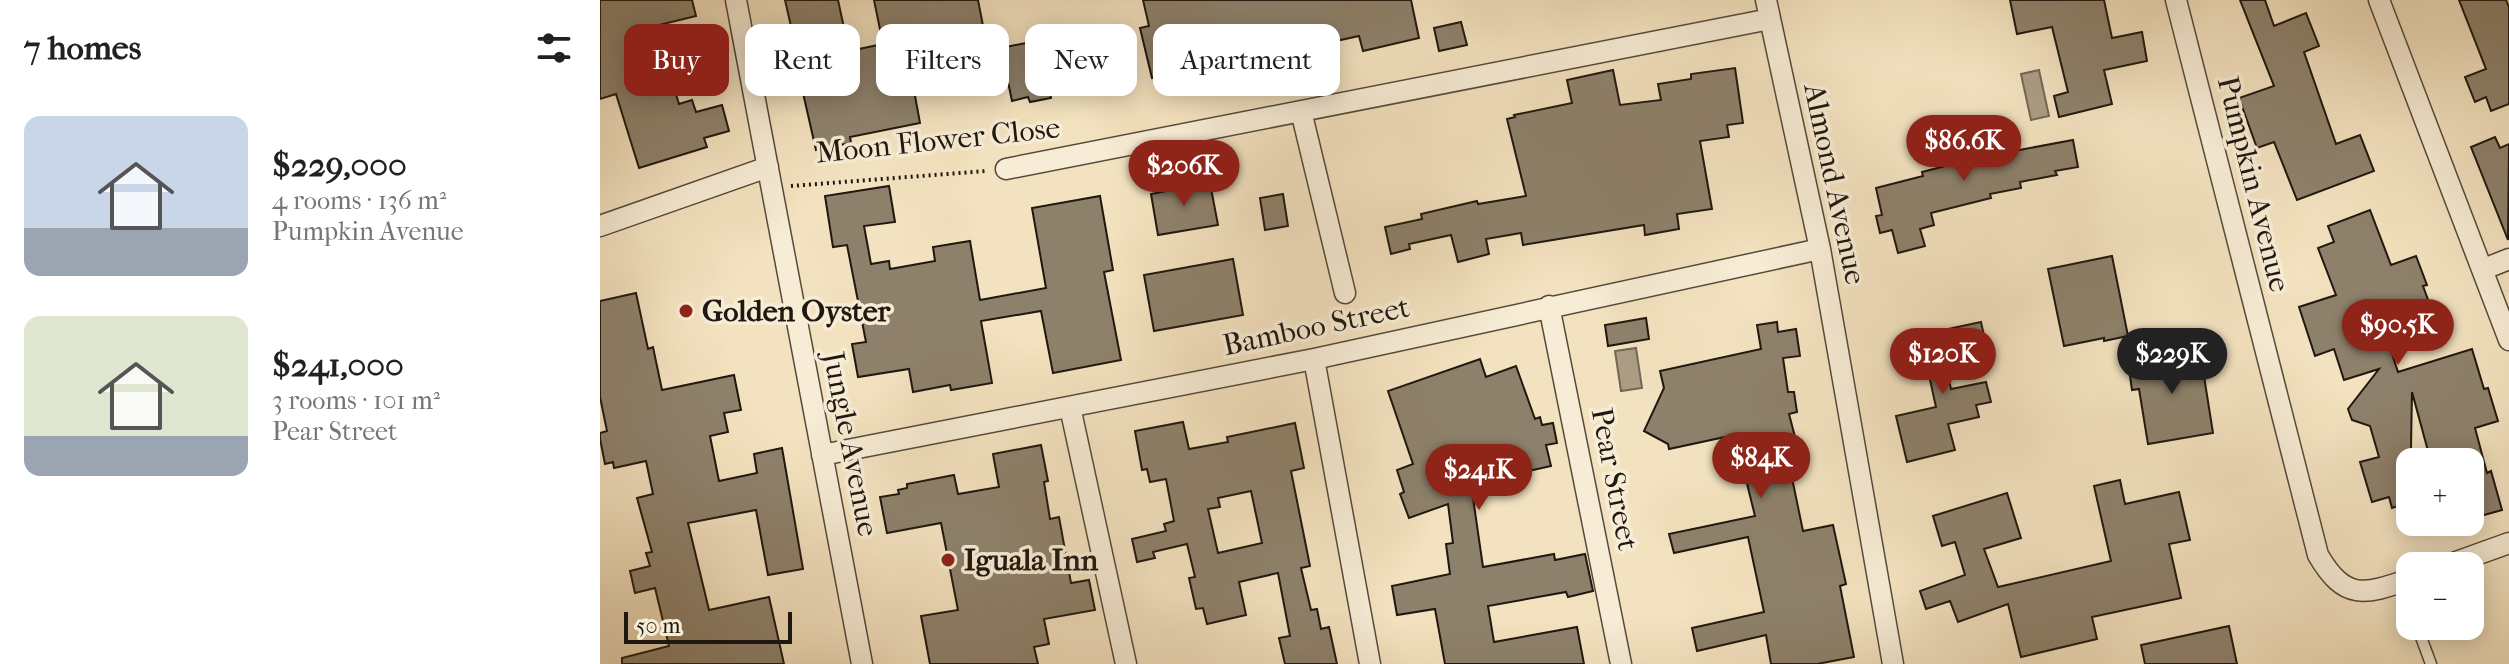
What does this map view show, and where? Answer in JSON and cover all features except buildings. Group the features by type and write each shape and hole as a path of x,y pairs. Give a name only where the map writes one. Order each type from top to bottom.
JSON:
{"street":[{"name":"Jungle Avenue","path":"736,0 862,664"},
{"name":"Pumpkin Avenue","path":"2176,0 2318,555 2329,575 2338,583 2357,591 2396,583"},
{"path":"2379,0 2509,340"},
{"name":"Moon Flower Close","path":"1006,169 1301,111 1768,10"},
{"name":"Almond Avenue","path":"1768,10 1820,249 1893,664"},
{"path":"1301,111 1345,293"},
{"path":"600,226 770,177"},
{"name":"Bamboo Street","path":"822,455 1314,359 1820,249"},
{"path":"2484,269 2509,259"},
{"name":"Pear Street","path":"1549,306 1621,664"},
{"path":"1314,359 1370,664"},
{"path":"1070,407 1126,664"},
{"path":"2484,552 2509,543"}],"lane":[{"path":"2422,640 2431,664"}],"path":[{"name":"Moon Flower Close","path":"770,177 1006,169"}],"shaded area":[{"path":"2039,70 2049,116 2031,120 2021,74"},
{"path":"1636,348 1642,388 1621,391 1615,351"}],"place":[{"name":"Golden Oyster","path":"686,311"},
{"name":"Iguala Inn","path":"948,560"}]}
